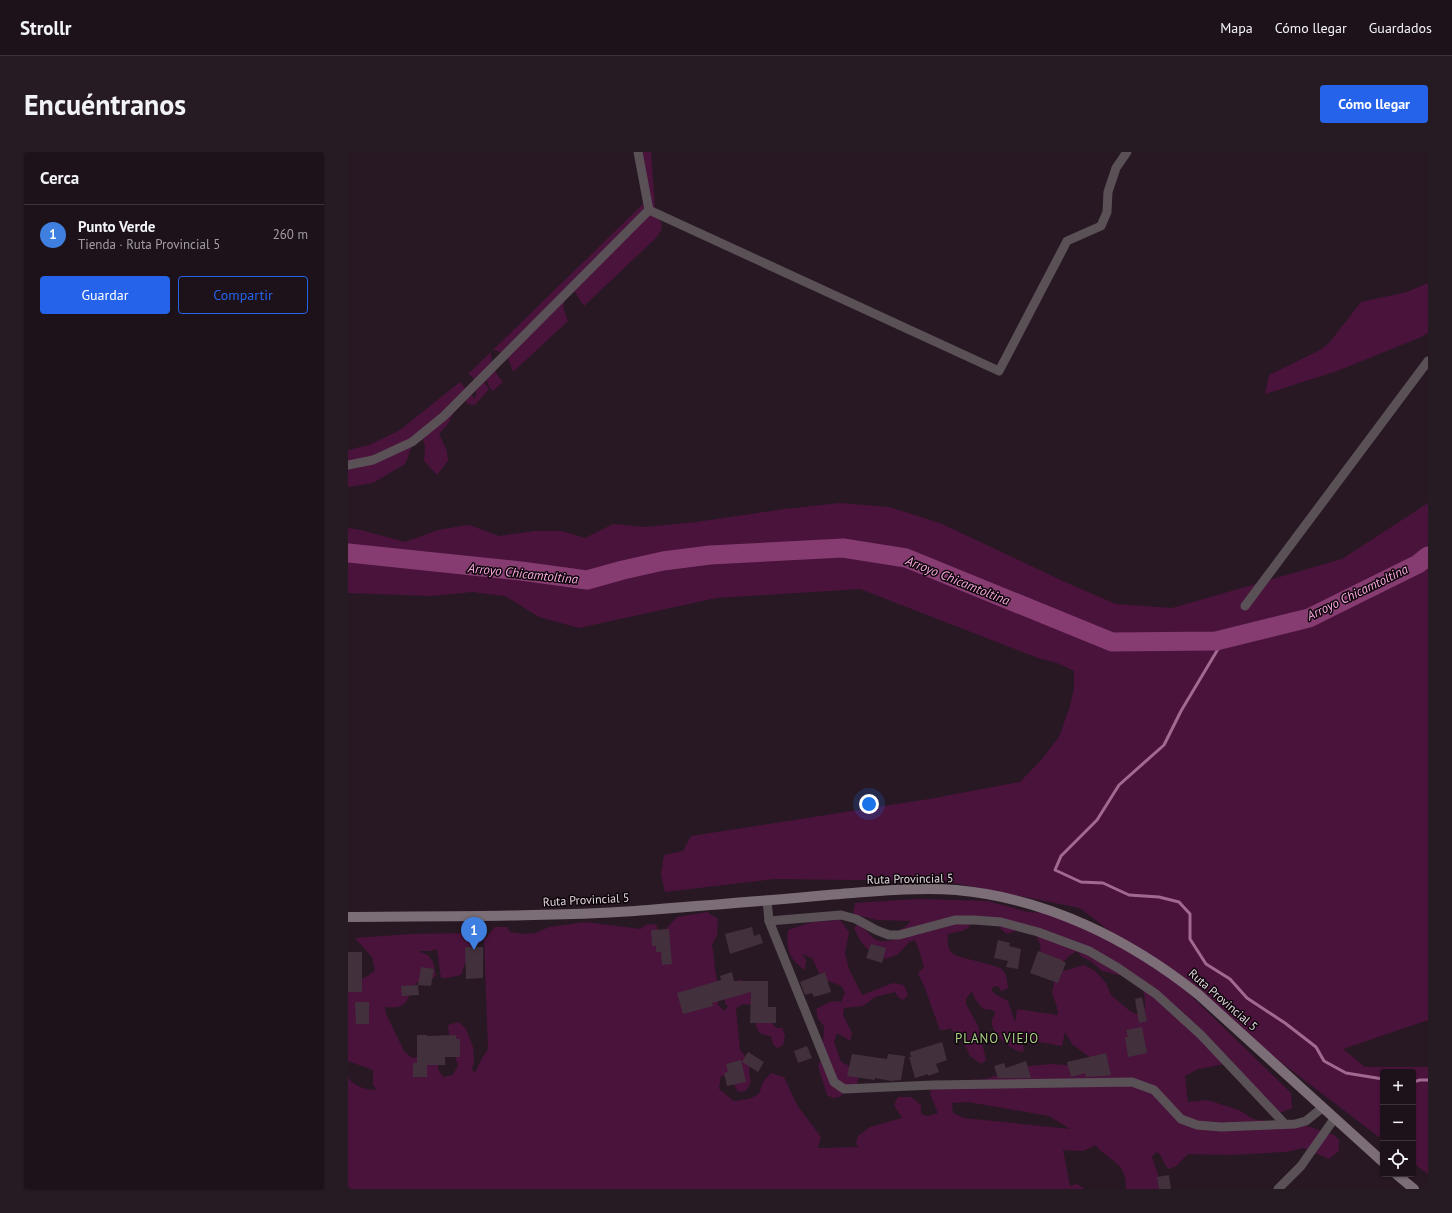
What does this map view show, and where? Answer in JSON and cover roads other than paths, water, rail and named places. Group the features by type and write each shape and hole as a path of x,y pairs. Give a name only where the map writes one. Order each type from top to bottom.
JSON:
{"main road":[{"name":"Ruta Provincial 5","path":"348,917 574,914 900,890 956,890 1011,899 1054,912 1088,925 1124,943 1174,975 1199,995 1380,1159"},
{"path":"1400,1177 1414,1189"}],"street":[{"path":"638,152 649,210"},
{"path":"649,210 999,371 1067,241 1101,226 1107,212 1108,192 1116,168 1127,152"},
{"path":"348,465 374,460 412,442 438,420 649,210"},
{"path":"1245,606 1428,361"},
{"path":"767,900 769,922 834,1082 844,1089 933,1084 1132,1082 1154,1090 1181,1119 1197,1125 1221,1127 1284,1123 1296,1124 1306,1121 1322,1108"},
{"path":"769,922 841,915 856,919 888,935 899,935 955,920 1001,922 1038,932 1089,951 1118,968 1156,994 1201,1035 1284,1123"},
{"path":"1278,1189 1301,1166 1334,1118"}],"waterway":[{"name":"Arroyo Chicamtoltina","path":"348,553 521,571 587,580 663,561 710,555 843,548 906,558 1112,642 1216,641 1309,618 1418,564 1428,556"},
{"path":"1224,639 1181,711 1164,745 1119,785 1097,820 1061,856 1055,870 1081,882 1103,883 1129,895 1159,897 1179,902 1190,914 1190,939 1206,964 1230,979 1247,998 1285,1023 1316,1047 1324,1061 1346,1073 1380,1079"},
{"path":"1416,1081 1428,1080"}],"place":[{"name":"Punto Verde","path":"474,950"}],"district":[{"name":"PLANO VIEJO","path":"997,1038"}]}
